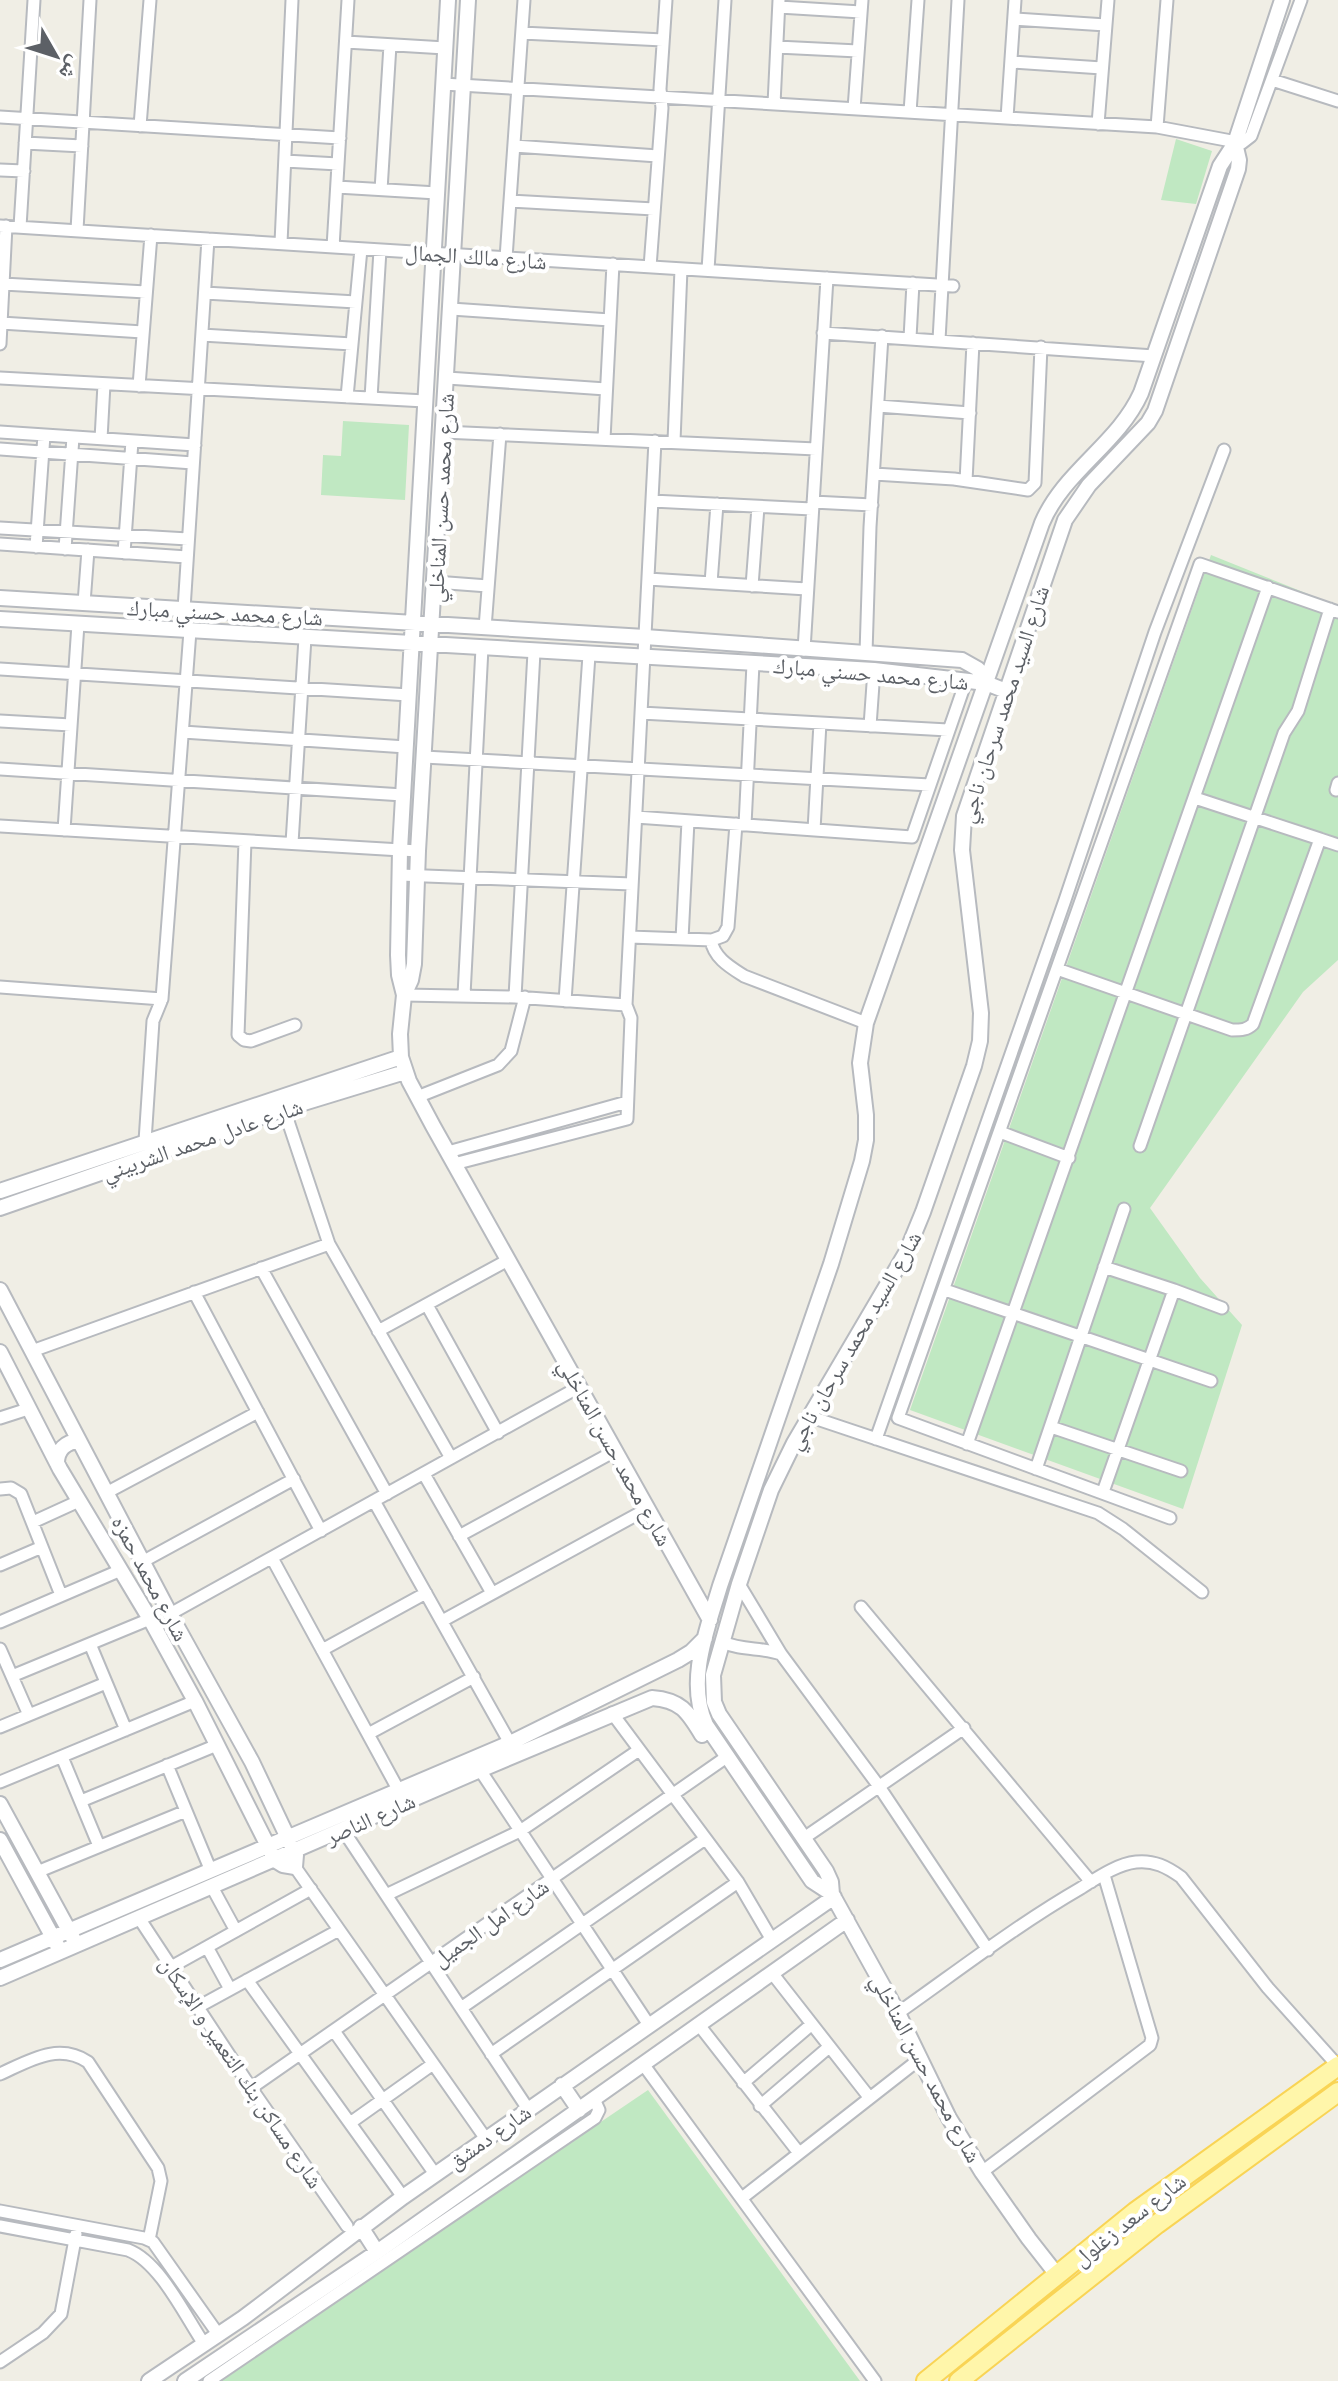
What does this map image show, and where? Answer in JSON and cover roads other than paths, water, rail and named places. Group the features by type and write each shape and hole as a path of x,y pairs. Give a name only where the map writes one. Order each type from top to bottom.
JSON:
{"main road":[{"name":"شارع سعد زغلول","path":"926,2381 1179,2179 1338,2066"},
{"name":"شارع سعد زغلول","path":"959,2381 1157,2224 1338,2092"}],"street":[{"path":"20,227 34,0"},
{"path":"77,230 90,0"},
{"path":"140,126 150,0"},
{"path":"281,243 292,0"},
{"path":"333,247 348,0"},
{"name":"شارع محمد حسن المناخلي","path":"404,995 398,955 400,850 448,0"},
{"name":"شارع محمد حسن المناخلي","path":"468,0 414,964 404,995 400,1034 403,1065 417,1097 710,1620 697,1686 699,1706 706,1725 812,1881 833,1895"},
{"path":"506,258 524,0"},
{"path":"650,267 662,108 666,0"},
{"path":"708,270 725,0"},
{"path":"910,112 918,0"},
{"path":"939,340 947,285 958,0"},
{"path":"1007,118 1015,0"},
{"path":"1098,124 1108,0"},
{"path":"1157,127 1167,0"},
{"name":"شارع السيد محمد سرحان ناجي","path":"710,1620 831,1264 864,1150 866,1115 860,1063 866,1023 986,683 1047,513 1065,484 1132,411 1141,393 1220,166 1235,143 1282,0"},
{"path":"443,84 1157,127 1242,143 1251,136 1301,0"},
{"path":"774,104 779,4 861,6 854,109"},
{"path":"1014,19 1106,25"},
{"path":"522,33 663,40"},
{"path":"346,42 445,48"},
{"path":"381,190 390,45"},
{"path":"777,47 858,51"},
{"path":"1011,62 1102,68"},
{"path":"1272,80 1338,101"},
{"path":"0,117 340,138"},
{"path":"25,143 82,146"},
{"name":"شارع السيد محمد سرحان ناجي","path":"723,1642 771,1490 789,1453 907,1251 929,1198 978,1054 981,1013 961,838 964,816 1065,520 1080,496 1148,423 1155,411 1238,169 1235,143"},
{"path":"514,146 658,156"},
{"path":"285,161 338,164"},
{"path":"0,170 24,171"},
{"path":"337,187 437,193"},
{"path":"510,201 654,209"},
{"path":"0,344 3,226"},
{"name":"شارع مالك الجمال","path":"3,226 947,285"},
{"path":"139,386 151,235"},
{"path":"184,609 208,239"},
{"path":"347,397 361,249"},
{"path":"371,398 380,250"},
{"path":"604,439 613,264"},
{"path":"674,441 681,269"},
{"path":"804,650 827,278"},
{"path":"910,338 913,283"},
{"path":"3,284 146,292"},
{"path":"205,293 356,302"},
{"path":"451,309 610,320"},
{"path":"1,323 143,332"},
{"path":"823,333 1154,356"},
{"path":"202,335 352,344"},
{"path":"866,653 882,336"},
{"path":"966,481 973,343"},
{"path":"874,474 966,481 1028,490 1034,486 1041,347"},
{"path":"0,378 425,401"},
{"path":"447,378 606,389"},
{"path":"101,439 104,384"},
{"path":"878,406 970,413"},
{"path":"0,432 195,445"},
{"path":"443,432 816,449"},
{"path":"485,628 500,434"},
{"path":"36,547 44,435"},
{"path":"65,549 73,437"},
{"path":"124,553 132,441"},
{"path":"451,1158 543,1141 627,1119 631,1018 626,1005 655,441"},
{"path":"0,449 193,463"},
{"path":"876,1439 1138,682 1224,450"},
{"path":"652,501 758,507 872,505"},
{"path":"711,583 717,504"},
{"path":"752,586 758,507"},
{"path":"0,528 188,539"},
{"path":"0,544 187,557"},
{"path":"84,603 88,550"},
{"path":"1140,1146 1284,733 1298,711 1334,610 1200,564 898,1418 1170,1518"},
{"path":"648,579 807,589"},
{"path":"435,582 488,586"},
{"path":"967,1444 1268,587"},
{"name":"شارع محمد حسني مبارك","path":"0,598 645,637 962,660 978,669 986,683"},
{"path":"108,626 109,605"},
{"name":"شارع محمد حسني مبارك","path":"0,619 874,670 986,683"},
{"path":"64,830 78,624"},
{"path":"145,1141 153,1021 162,999 190,631"},
{"path":"292,843 305,638"},
{"path":"464,995 482,648"},
{"path":"417,1097 498,1065 511,1051 520,997 521,881 534,652"},
{"path":"565,1001 589,655"},
{"path":"630,937 711,940 723,936 728,927 747,775 753,664"},
{"path":"0,669 409,695"},
{"path":"870,726 874,670"},
{"path":"636,817 912,837 966,681"},
{"path":"986,683 1006,691"},
{"path":"641,713 948,730"},
{"path":"0,721 71,725"},
{"path":"814,830 820,723"},
{"path":"183,732 406,747"},
{"path":"424,757 930,785"},
{"path":"0,769 403,795"},
{"path":"1195,798 1338,845"},
{"path":"682,939 688,821"},
{"path":"0,826 418,851"},
{"path":"1057,969 1186,1015 1232,1030 1242,1030 1253,1024 1320,839"},
{"path":"245,841 238,1035 251,1041 295,1025"},
{"path":"400,875 632,884"},
{"path":"1065,900 1080,905"},
{"path":"711,940 713,949 727,965 744,976 866,1023"},
{"path":"0,987 162,999"},
{"path":"404,995 520,997 626,1005"},
{"name":"شارع عادل محمد الشربيني","path":"0,1191 145,1141 284,1109 403,1065"},
{"name":"شارع عادل محمد الشربيني","path":"0,1208 233,1120 403,1065"},
{"path":"451,1158 627,1102"},
{"path":"284,1109 329,1244 451,1458"},
{"path":"539,1128 543,1141"},
{"path":"1000,1132 1069,1158"},
{"path":"1036,1469 1124,1209"},
{"path":"32,1351 329,1244"},
{"path":"378,1331 508,1260"},
{"path":"1104,1267 1222,1308"},
{"path":"261,1268 387,1494"},
{"name":"شارع محمد حمزه","path":"0,1290 142,1562 252,1762 297,1859 295,1867"},
{"path":"945,1290 1211,1381"},
{"path":"1103,1492 1174,1290"},
{"path":"194,1292 321,1531"},
{"path":"427,1305 498,1433"},
{"name":"شارع محمد حمزه","path":"2,1361 57,1463 150,1619 272,1853"},
{"path":"170,1614 579,1387"},
{"path":"0,1418 28,1409"},
{"path":"106,1493 258,1412"},
{"path":"811,1417 1098,1513 1202,1592"},
{"path":"1051,1427 1181,1471"},
{"path":"57,1463 62,1447 79,1441"},
{"path":"769,1447 789,1453"},
{"path":"459,1536 615,1451"},
{"path":"424,1474 492,1593"},
{"path":"142,1562 294,1479"},
{"path":"0,1489 11,1488 21,1494 61,1595"},
{"path":"33,1522 79,1501"},
{"path":"374,1501 510,1743"},
{"path":"442,1621 647,1509"},
{"path":"0,1565 42,1547"},
{"path":"272,1558 399,1791"},
{"path":"0,1622 121,1570"},
{"path":"739,1584 781,1654 878,1785 988,1950"},
{"path":"322,1650 426,1593"},
{"path":"861,1607 1091,1882"},
{"path":"12,1676 150,1619"},
{"name":"شارع الناصر","path":"0,1960 211,1871 291,1845 399,1791 510,1743 678,1660 705,1638"},
{"path":"723,1642 781,1654"},
{"name":"شارع محمد حسن المناخلي","path":"723,1642 713,1675 714,1702 726,1726 829,1877 833,1895 898,2013 940,2101 982,2172 1058,2276"},
{"path":"90,1644 126,1730"},
{"path":"0,1649 29,1715"},
{"path":"368,1734 474,1677"},
{"path":"0,1727 106,1683"},
{"name":"شارع الناصر","path":"291,1845 343,1830 652,1698 669,1701 688,1713 704,1738 727,1754"},
{"path":"0,1782 195,1701"},
{"path":"612,1713 738,1882 772,1940"},
{"path":"804,1838 964,1728"},
{"path":"81,1801 217,1745"},
{"path":"386,1895 520,1831 639,1750"},
{"name":"شارع امل الجميل","path":"251,2088 673,1795 727,1754"},
{"path":"62,1757 99,1846"},
{"path":"231,1772 252,1762"},
{"path":"167,1765 211,1871"},
{"path":"480,1770 649,2025"},
{"path":"0,1804 77,1945"},
{"path":"767,1813 780,1804"},
{"path":"37,1872 186,1811"},
{"path":"343,1830 528,2109"},
{"path":"461,2008 705,1839"},
{"path":"0,1840 61,1952"},
{"path":"272,1853 283,1865 295,1867 486,2139"},
{"name":"شارع الناصر","path":"0,1978 212,1887 272,1853"},
{"path":"898,2013 1053,1904 1104,1875 1135,1862 1153,1863 1168,1867 1181,1877 1268,1988 1338,2066"},
{"path":"982,2172 1150,2045 1152,2038 1104,1875"},
{"path":"812,1881 814,1911"},
{"path":"491,2054 738,1882"},
{"path":"212,1887 236,1931"},
{"path":"171,1967 311,1889"},
{"name":"شارع دمشق","path":"149,2381 218,2334 354,2226 403,2197 833,1895"},
{"name":"شارع مساكن بنك التعمير و الإسكان","path":"139,1918 251,2088 354,2226"},
{"name":"شارع دمشق","path":"185,2381 207,2377 377,2252 494,2179 579,2110 847,1920"},
{"path":"198,2007 339,1930"},
{"path":"207,1947 230,1989"},
{"path":"772,1973 869,2097"},
{"path":"247,1980 403,2197"},
{"path":"743,2083 812,2024"},
{"path":"699,2025 799,2153"},
{"path":"334,2031 435,2174"},
{"path":"760,2106 829,2047"},
{"path":"0,2074 55,2052 78,2055 88,2062 158,2168 161,2181 149,2240"},
{"path":"742,2198 921,2058"},
{"path":"350,2123 433,2064"},
{"path":"643,2064 875,2381"},
{"path":"562,2085 579,2110"},
{"path":"207,2377 494,2179 595,2118 599,2110 594,2099"},
{"path":"0,2211 149,2240 162,2253 218,2334"},
{"path":"0,2226 128,2250 147,2260 204,2344"},
{"path":"0,2362 43,2333 61,2314 78,2226"},
{"path":"354,2226 377,2252"}]}
